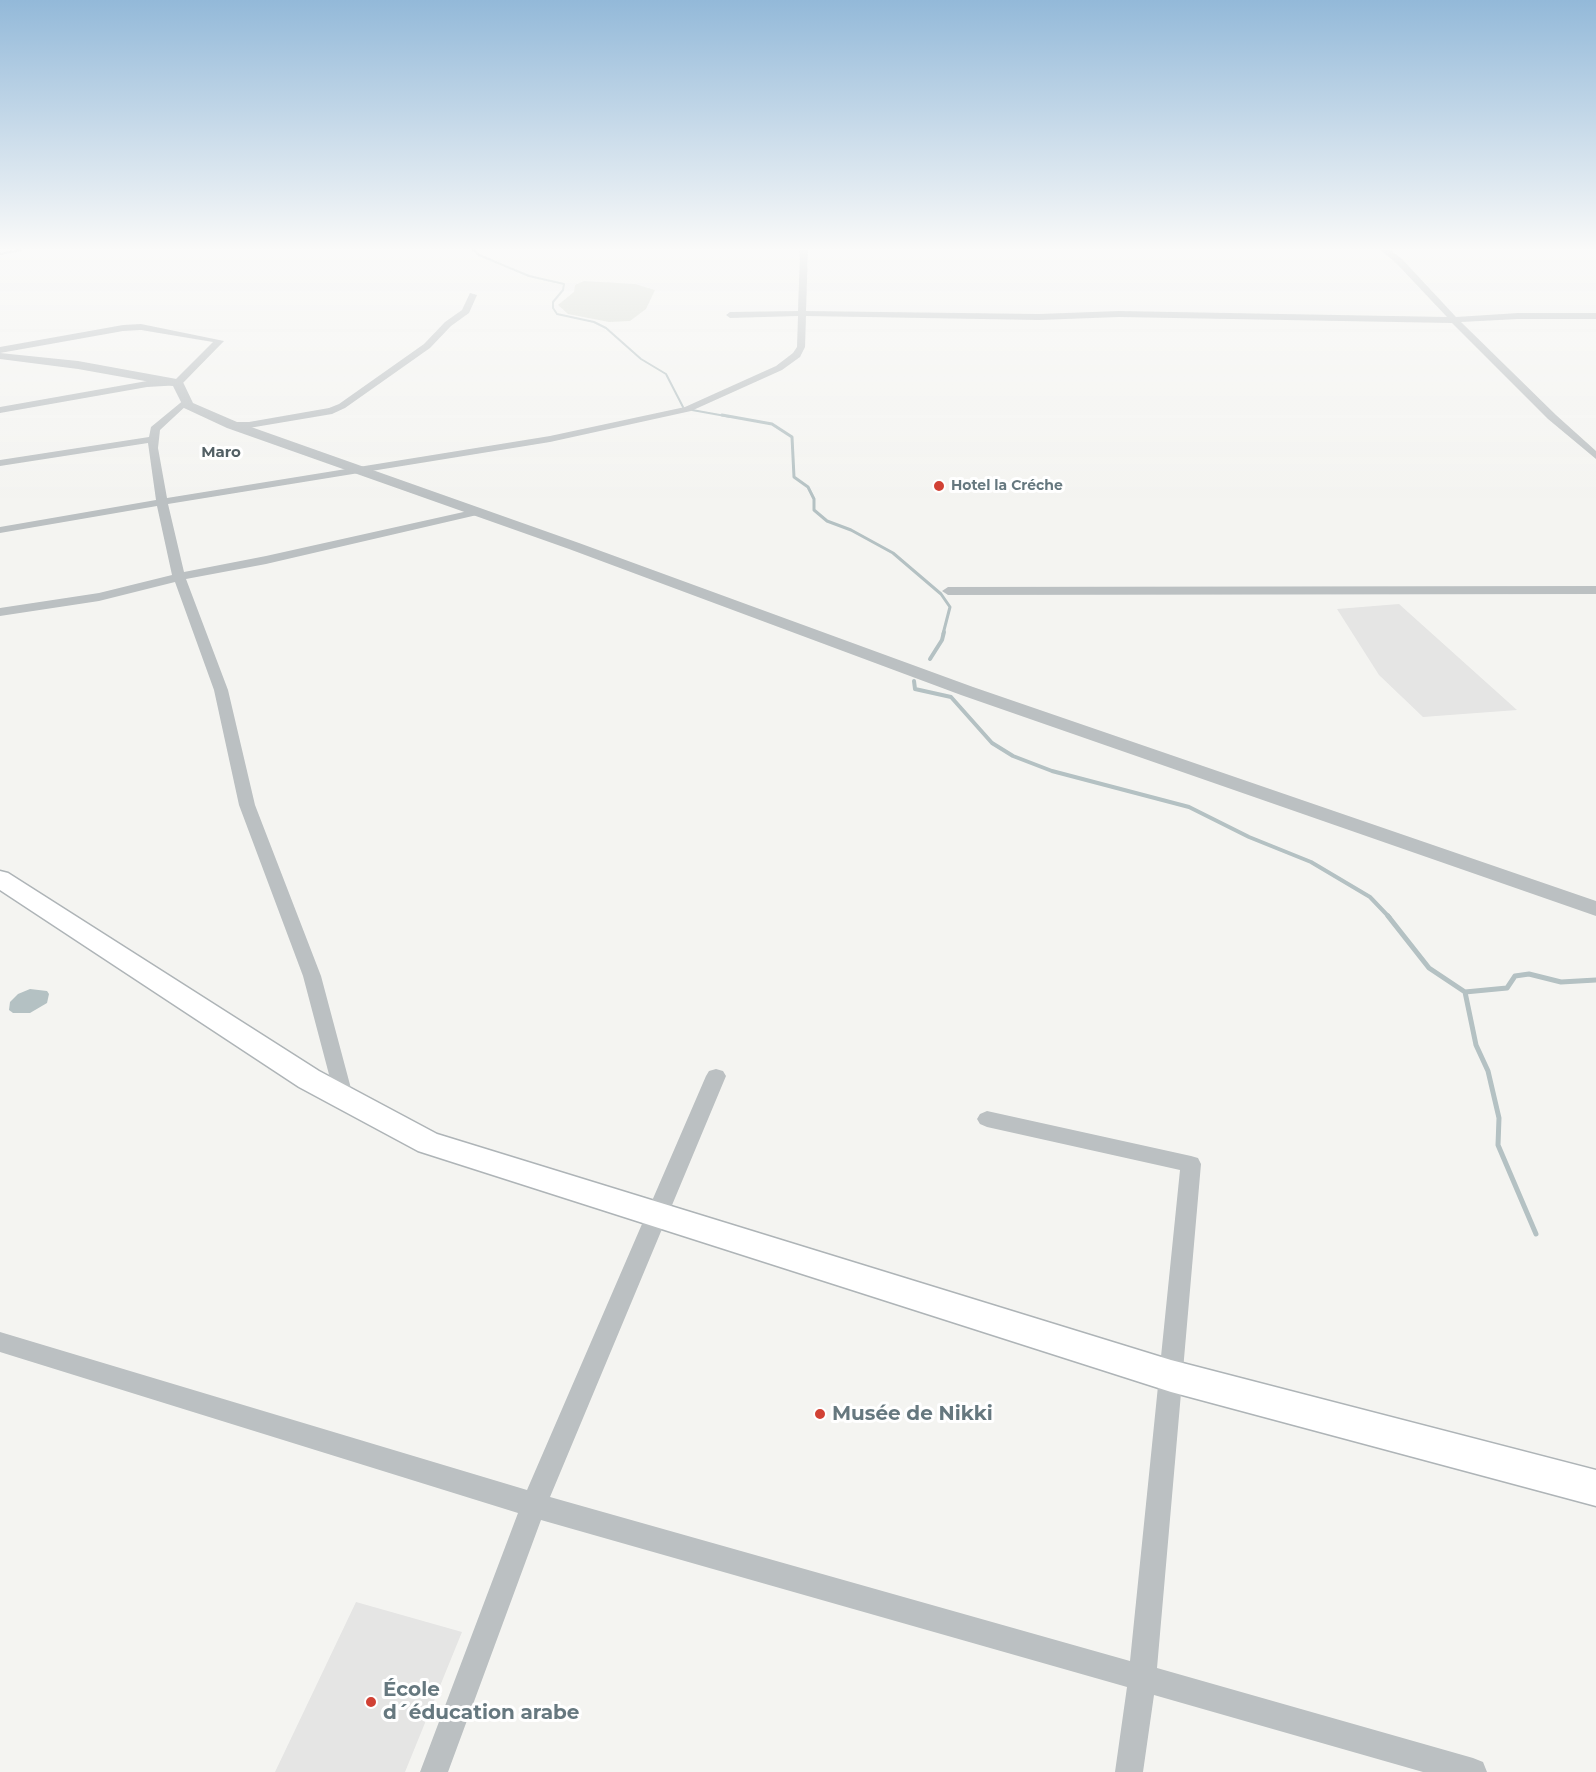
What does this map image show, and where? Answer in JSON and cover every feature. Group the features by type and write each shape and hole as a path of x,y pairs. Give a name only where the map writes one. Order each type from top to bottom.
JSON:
{"main road":[{"path":"0,879 309,1079 428,1143 1171,1376 1596,1488"}],"street":[{"path":"0,350 104,333"},
{"path":"0,410 147,384 178,383 220,341 175,333"},
{"path":"232,425 249,425 332,411 427,346 440,333"},
{"path":"0,530 550,439 688,409 779,368 797,355 801,347 801,333"},
{"path":"1467,333 1552,417 1596,456"},
{"path":"0,356 78,365 178,383 186,402"},
{"path":"186,402 232,425 978,695 1596,909"},
{"path":"186,402 155,429 153,448 162,503 179,577 221,690 247,805 312,976 343,1096"},
{"path":"0,463 154,440"},
{"path":"0,612 99,597 179,577 266,560 477,512"},
{"path":"948,591 1596,590"},
{"path":"1568,898 1589,891 1596,892"},
{"path":"434,1772 534,1505 716,1076"},
{"path":"987,1119 1191,1164 1142,1678 1129,1772"},
{"path":"0,1342 221,1412 534,1505 1473,1772"}],"shaded area":[{"path":"1399,604 1517,710 1423,717 1379,675 1337,609"},
{"path":"30,989 47,991 49,994 47,1003 30,1013 13,1013 9,1010 10,1002 18,994"},
{"name":"École d´éducation arabe","path":"356,1602 462,1632 405,1772 275,1772"}],"waterway":[{"path":"611,333 641,359 666,374 683,407"},
{"path":"692,410 731,417"},
{"path":"722,415 772,424 792,437 794,477 808,487 814,499 814,510 827,521 851,530 893,553 941,594 950,607 943,634"},
{"path":"930,659 942,640 944,632"},
{"path":"914,681 915,689 951,697 992,743 1013,756 1052,771 1189,807 1249,837 1311,862 1370,897 1390,918"},
{"path":"1388,916 1429,968 1465,992"},
{"path":"1465,992 1507,988 1515,976 1529,974 1561,982 1596,980"},
{"path":"1465,992 1476,1045 1488,1071 1499,1118 1498,1145 1536,1234"}],"place":[{"name":"Hotel la Créche","path":"939,486"},
{"name":"Musée de Nikki","path":"820,1414"},
{"name":"École d´éducation arabe","path":"371,1702"}],"district":[{"name":"Maro","path":"221,453"}]}
